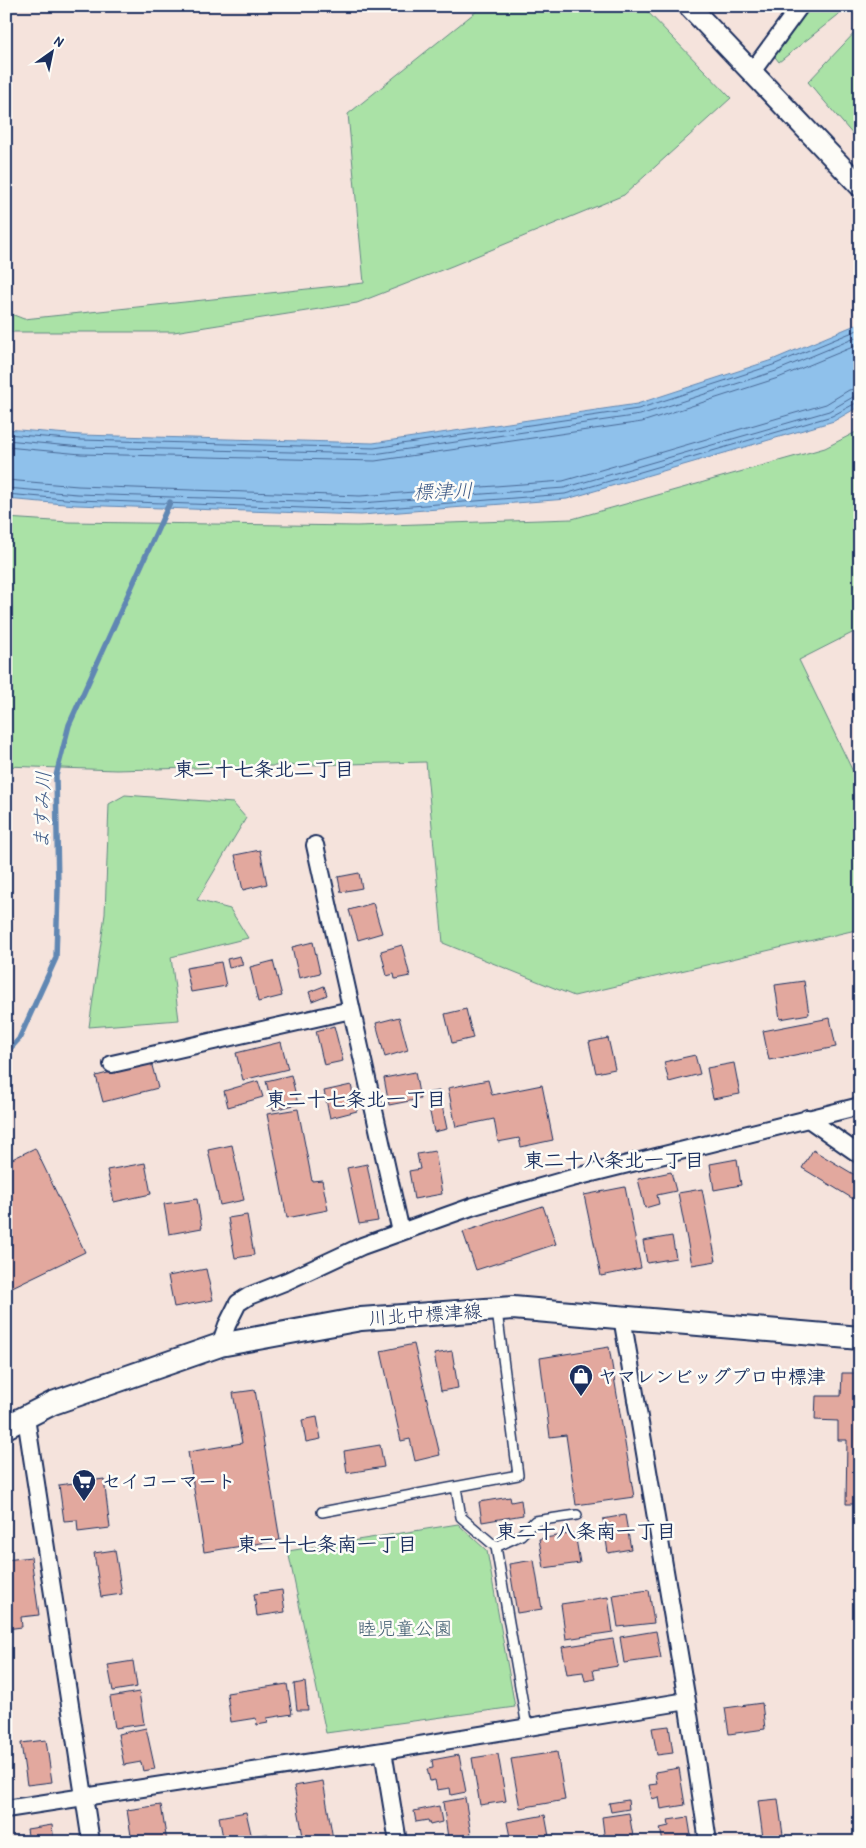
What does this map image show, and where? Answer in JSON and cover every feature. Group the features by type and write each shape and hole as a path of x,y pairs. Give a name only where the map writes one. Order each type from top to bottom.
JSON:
{"main road":[{"name":"川北中標津線","path":"16,1422 53,1404 220,1346 361,1318 513,1308 860,1338"}],"street":[{"path":"689,6 860,186"},
{"path":"751,73 800,6"},
{"path":"315,845 401,1232"},
{"path":"112,1064 351,1010"},
{"path":"220,1346 238,1303 362,1246 474,1206 572,1178 860,1106"},
{"path":"807,1118 860,1155"},
{"path":"622,1317 687,1701 708,1842"},
{"path":"16,1422 85,1796 91,1842"},
{"path":"6,1809 384,1751 687,1701"},
{"path":"384,1751 398,1842"}],"lane":[{"path":"322,1512 518,1475 496,1309"},
{"path":"456,1486 461,1517 496,1547 527,1727"},
{"path":"496,1547 521,1535 535,1521 577,1515"}],"green space":[{"path":"483,6 642,6 731,98 624,195 357,303 174,332 6,332 6,312 24,319 364,283 348,114"},
{"path":"806,6 845,6 838,15 779,62 772,53"},
{"path":"860,27 860,143 808,82"},
{"path":"860,430 860,629 799,660 860,786 860,929 574,996 443,943 426,762 116,770 6,766 6,518 69,522 357,526 572,519 825,448"},
{"path":"860,661 860,693 855,684 856,664"},
{"path":"125,795 233,803 246,818 197,900 230,909 248,938 171,957 179,1020 89,1027 105,914 109,804"},
{"name":"睦児童公園","path":"458,1524 487,1551 515,1707 326,1733 288,1551"}],"water":[{"name":"標津川","path":"860,323 860,406 834,421 567,499 361,515 76,505 6,499 6,429 81,435 373,443 637,404 772,360"}],"building":[{"path":"260,850 267,884 243,890 235,855"},
{"path":"359,873 362,888 341,892 338,877"},
{"path":"373,903 382,933 358,940 349,910"},
{"path":"313,942 320,973 299,978 292,947"},
{"path":"402,945 410,976 395,979 394,974 387,976 381,951"},
{"path":"240,956 243,965 229,968 227,959"},
{"path":"273,961 282,996 258,1002 250,967"},
{"path":"221,962 226,986 191,992 186,968"},
{"path":"804,981 809,1014 780,1019 775,985"},
{"path":"324,986 327,995 312,1001 309,992"},
{"path":"466,1009 473,1038 452,1043 445,1014"},
{"path":"399,1017 408,1050 385,1057 376,1023"},
{"path":"830,1018 836,1047 769,1060 763,1031"},
{"path":"334,1026 343,1061 324,1065 316,1031"},
{"path":"608,1038 615,1069 596,1073 589,1042"},
{"path":"281,1042 288,1069 243,1080 236,1053"},
{"path":"695,1055 700,1074 669,1082 664,1062"},
{"path":"151,1062 158,1088 103,1102 96,1076"},
{"path":"734,1063 740,1094 713,1099 707,1068"},
{"path":"415,1072 420,1099 389,1105 384,1078"},
{"path":"291,1075 298,1104 273,1110 266,1081"},
{"path":"488,1080 492,1095 542,1085 553,1140 521,1147 519,1138 498,1142 494,1119 456,1127 448,1088"},
{"path":"258,1081 263,1097 228,1107 224,1091"},
{"path":"351,1085 357,1111 330,1118 324,1091"},
{"path":"439,1091 447,1129 434,1132 426,1093"},
{"path":"298,1109 312,1181 322,1180 328,1210 287,1218 267,1114"},
{"path":"232,1145 244,1200 220,1205 208,1150"},
{"path":"35,1148 85,1252 6,1290 6,1162"},
{"path":"813,1150 860,1178 860,1203 802,1168"},
{"path":"435,1151 442,1194 414,1199 409,1171 420,1169 417,1154"},
{"path":"737,1159 741,1185 714,1190 710,1164"},
{"path":"145,1163 151,1194 114,1202 107,1170"},
{"path":"367,1164 378,1221 359,1224 347,1168"},
{"path":"671,1172 676,1191 657,1195 659,1204 645,1208 638,1179"},
{"path":"625,1187 641,1268 601,1276 584,1195"},
{"path":"702,1189 716,1261 692,1265 678,1193"},
{"path":"197,1199 202,1228 169,1234 164,1204"},
{"path":"543,1206 556,1244 476,1270 463,1232"},
{"path":"247,1215 254,1255 235,1258 228,1218"},
{"path":"672,1236 676,1258 647,1263 643,1241"},
{"path":"206,1269 213,1300 174,1307 168,1276"},
{"path":"414,1344 440,1455 415,1461 410,1439 401,1441 381,1351"},
{"name":"ヤマレンビッグプロ中標津","path":"609,1347 634,1497 576,1505 566,1435 550,1437 540,1358"},
{"path":"452,1351 458,1388 441,1391 434,1354"},
{"path":"842,1373 860,1373 860,1504 846,1504 847,1440 838,1440 838,1421 815,1420 816,1396 841,1396"},
{"path":"255,1390 280,1540 204,1552 188,1452 242,1443 233,1393"},
{"path":"317,1417 321,1439 306,1442 302,1420"},
{"path":"380,1445 384,1467 347,1473 344,1451"},
{"name":"セイコーマート","path":"104,1479 110,1528 78,1532 77,1520 64,1521 59,1485"},
{"path":"510,1497 511,1502 521,1500 523,1515 482,1522 479,1502"},
{"path":"625,1515 631,1549 608,1553 603,1519"},
{"path":"575,1533 580,1563 544,1568 539,1539"},
{"path":"115,1550 122,1594 101,1597 94,1553"},
{"path":"31,1557 39,1615 21,1617 22,1627 6,1629 6,1560"},
{"path":"534,1560 542,1609 517,1613 509,1564"},
{"path":"282,1590 285,1612 257,1616 254,1594"},
{"path":"649,1590 654,1623 618,1627 613,1595"},
{"path":"608,1597 613,1632 566,1639 561,1604"},
{"path":"656,1631 661,1658 624,1663 620,1637"},
{"path":"613,1639 618,1666 593,1670 595,1679 585,1681 583,1672 567,1674 562,1647"},
{"path":"133,1661 137,1687 113,1691 108,1665"},
{"path":"305,1682 308,1710 297,1710 294,1684"},
{"path":"287,1684 292,1714 267,1718 268,1723 257,1725 256,1718 231,1722 227,1693"},
{"path":"139,1692 144,1724 115,1728 110,1697"},
{"path":"762,1703 765,1729 729,1734 725,1708"},
{"path":"669,1726 673,1753 657,1755 652,1728"},
{"path":"146,1728 155,1769 143,1771 141,1762 124,1765 118,1734"},
{"path":"46,1740 52,1782 27,1785 21,1743"},
{"path":"557,1752 565,1800 520,1808 511,1759"},
{"path":"498,1754 506,1801 480,1805 472,1758"},
{"path":"459,1755 466,1792 451,1795 450,1788 437,1790 435,1780 430,1781 427,1769 433,1768 432,1760"},
{"path":"679,1768 685,1805 661,1809 659,1797 652,1799 649,1785 657,1784 655,1772"},
{"path":"323,1781 333,1839 304,1842 294,1786"},
{"path":"465,1798 471,1834 448,1838 443,1802"},
{"path":"778,1799 783,1835 763,1838 758,1801"},
{"path":"628,1800 629,1809 611,1812 609,1803"},
{"path":"161,1805 167,1842 132,1842 127,1810"},
{"path":"439,1806 442,1822 430,1825 428,1820 416,1822 414,1811"},
{"path":"246,1812 252,1838 224,1842 219,1817"},
{"path":"629,1813 634,1842 605,1842 602,1817"},
{"path":"545,1815 550,1842 511,1842 507,1822"},
{"path":"688,1817 692,1842 663,1842 660,1828 669,1826 668,1820"},
{"path":"52,1825 54,1842 29,1842 27,1829"},
{"path":"268,1834 269,1842 257,1842 256,1835"},
{"path":"22,1837 23,1842 6,1842 6,1839"}],"waterway":[{"name":"ますみ川","path":"6,1053 19,1039 56,958 58,889 56,776 69,725 170,502"}],"place":[{"name":"ヤマレンビッグプロ中標津","path":"581,1397"},
{"name":"セイコーマート","path":"84,1502"}],"district":[{"name":"東二十七条北二丁目","path":"264,769"},
{"name":"東二十七条北一丁目","path":"356,1099"},
{"name":"東二十八条北一丁目","path":"614,1160"},
{"name":"東二十八条南一丁目","path":"586,1531"},
{"name":"東二十七条南一丁目","path":"327,1544"}]}
